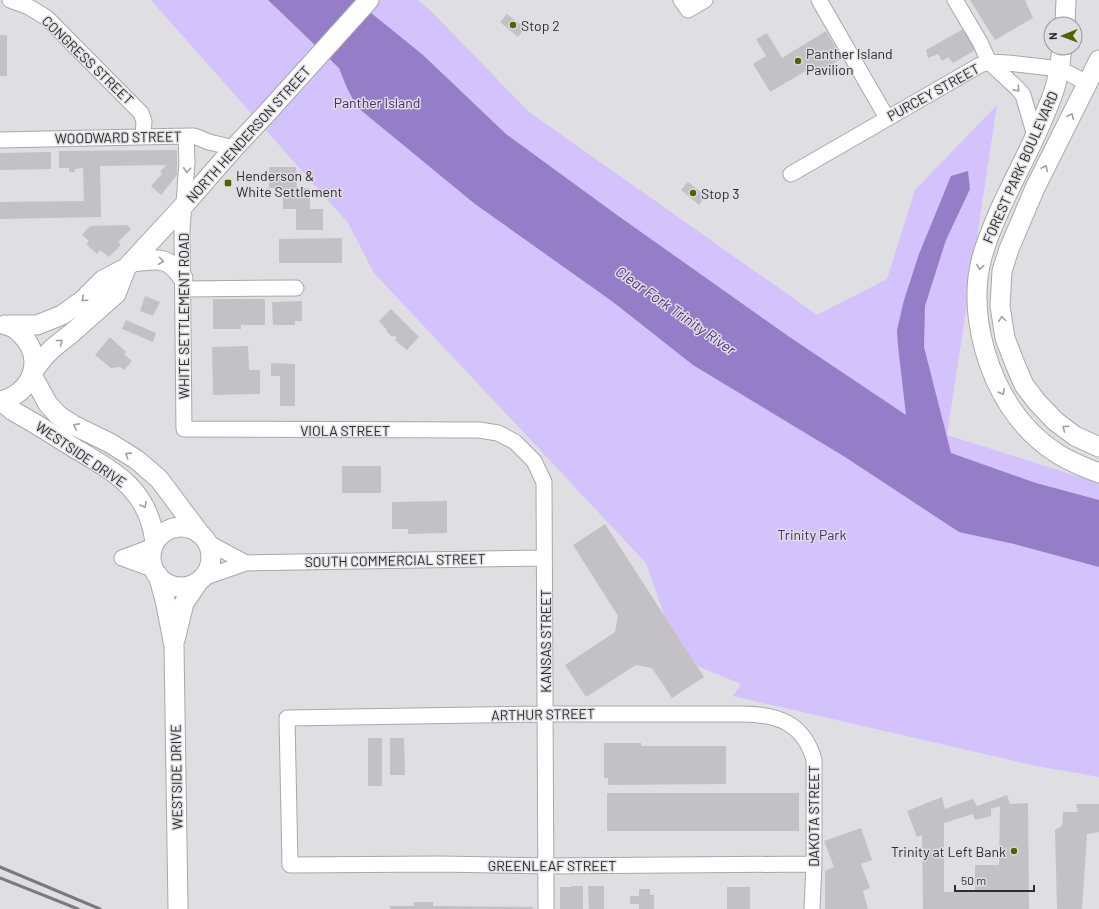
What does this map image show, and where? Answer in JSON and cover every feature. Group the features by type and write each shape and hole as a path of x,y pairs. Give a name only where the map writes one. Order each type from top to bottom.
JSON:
{"main road":[{"name":"NORTH HENDERSON STREET","path":"3,323 37,325 62,315 83,300 103,280 129,265 369,0"},
{"path":"1065,16 1066,0"},
{"name":"FOREST PARK BOULEVARD","path":"1061,56 1056,86 1036,136 992,227 982,258 978,282 977,306 982,341 990,368 1015,414 1035,436 1055,452 1081,466 1099,473"},
{"name":"FOREST PARK BOULEVARD","path":"1099,60 1086,83 1056,148 1035,188 1008,249 1002,271 1000,306 1005,338 1014,364 1024,385 1037,402 1055,421 1075,436 1099,447"},
{"path":"129,265 161,260 166,261 176,267 183,284"},
{"name":"NORTH HENDERSON STREET","path":"0,401 17,394 26,386 45,356 116,294 129,265"},
{"path":"3,323 19,332 26,338 32,350 33,373"},
{"name":"WESTSIDE DRIVE","path":"33,373 48,404 58,415 74,425 110,443 137,460 159,479 204,538"},
{"name":"WESTSIDE DRIVE","path":"0,401 13,411 123,479 143,503 151,519 154,544"},
{"path":"176,527 186,527 195,530 204,538 211,551 211,560 209,568 201,579 193,585 176,587 161,579 156,573 152,563 151,553 154,544 160,536 167,530 176,527"},
{"name":"WESTSIDE DRIVE","path":"156,573 165,600 174,646 178,909"},
{"name":"WESTSIDE DRIVE","path":"174,646 184,603 201,579"}],"street":[{"name":"CONGRESS STREET","path":"10,0 28,7 47,18 141,113 144,121 143,137"},
{"path":"685,5 705,0"},
{"path":"819,0 887,118"},
{"path":"955,0 980,42 989,62 1023,95 1036,136"},
{"name":"PURCEY STREET","path":"791,174 980,65 989,62 1060,69 1086,83"},
{"name":"WHITE SETTLEMENT ROAD","path":"184,428 182,230 187,162 186,136"},
{"name":"WOODWARD STREET","path":"0,140 194,136 209,142 234,148"},
{"path":"183,284 296,288"},
{"name":"VIOLA STREET","path":"184,428 479,430 498,433 504,436"},
{"name":"KANSAS STREET","path":"504,436 515,442 534,461 544,482 546,909"},
{"name":"SOUTH COMMERCIAL STREET","path":"204,538 246,562"},
{"path":"154,544 122,558 156,573"},
{"name":"SOUTH COMMERCIAL STREET","path":"201,579 246,562 544,558"},
{"name":"ARTHUR STREET","path":"290,864 287,718 545,714 754,714 776,718 797,728"},
{"name":"DAKOTA STREET","path":"797,728 811,749 814,760 814,864 812,909"},
{"name":"GREENLEAF STREET","path":"290,864 546,866 814,864"}],"green space":[{"name":"Trinity Park","path":"151,0 418,0 430,10 529,112 817,315 887,279 915,190 997,105 947,435 1099,483 1099,777 1036,766 733,696 741,684 697,666 665,617 646,563 374,273 348,223"}],"water":[{"name":"Clear Fork Trinity River","path":"268,0 355,0 423,55 506,134 617,215 788,336 906,415 897,330 904,300 919,254 951,176 968,171 970,189 946,240 925,306 924,347 951,453 1036,483 1099,500 1099,567 1014,544 959,532 845,457 693,365 613,302 475,204 357,107 339,68"}],"building":[{"path":"970,0 1025,0 1033,18 995,40"},
{"name":"Stop 2","path":"507,14 525,28 518,37 500,22"},
{"path":"965,28 977,49 953,63 948,57 942,61 938,54 928,58 926,50"},
{"name":"Panther Island Pavilion","path":"826,31 842,58 815,75 811,68 770,92 753,64 766,56 756,39 767,33 782,58"},
{"path":"0,35 7,35 7,76 0,76"},
{"path":"177,150 177,175 161,195 151,186 162,174 160,172 166,165 100,166 101,217 0,219 0,202 84,201 83,168 75,169 75,172 69,172 69,168 59,168 59,151"},
{"path":"51,152 51,169 0,170 0,153"},
{"path":"269,167 296,167 297,188 310,188 310,209 323,209 323,230 296,230 296,209 283,209 283,188 269,188"},
{"name":"Stop 3","path":"688,182 706,196 699,205 681,190"},
{"path":"127,225 131,229 118,242 121,245 109,257 100,250 97,254 86,244 89,241 82,235 90,226"},
{"path":"342,238 342,263 279,263 279,239"},
{"path":"145,296 160,302 153,316 140,311"},
{"path":"213,299 265,299 265,325 241,325 241,329 213,329"},
{"path":"302,301 302,321 295,321 295,325 273,325 272,302"},
{"path":"391,309 419,337 407,350 395,340 397,338 394,335 392,337 386,331 387,330 379,321"},
{"path":"126,320 156,333 153,342 122,329"},
{"path":"110,337 126,352 124,354 132,361 124,370 120,367 111,368 95,355"},
{"path":"248,346 249,370 260,370 260,394 213,395 212,347"},
{"path":"271,363 295,364 295,406 280,406 280,376 271,376"},
{"path":"342,466 381,466 381,493 342,493"},
{"path":"447,501 447,533 408,534 408,529 392,529 392,502"},
{"path":"605,524 704,677 672,698 652,668 636,665 586,697 565,665 615,632 618,616 573,545"},
{"path":"368,738 382,738 382,786 368,786"},
{"path":"390,738 404,738 405,775 390,775"},
{"path":"604,743 641,743 641,746 726,746 726,784 608,785 608,778 604,778"},
{"path":"607,793 799,793 799,831 607,831"},
{"name":"Trinity at Left Bank","path":"1007,795 1010,804 1028,803 1029,909 923,909 922,835 917,837 907,811 942,797 945,809 973,799 977,806","holes":["1000,806 999,865 975,865 975,892 944,892 944,823 973,814 975,820 991,816 991,809"]},
{"path":"1076,804 1099,804 1099,832 1087,834 1082,909 1057,909 1055,830 1062,826 1063,812 1078,812"},
{"name":"Trinity at Left Bank","path":"861,828 872,860 861,864 870,888 863,891 868,909 825,909 825,871 834,867 824,841"},
{"path":"583,886 583,909 560,909 560,887"},
{"path":"588,886 604,886 604,909 589,909"},
{"path":"727,887 750,887 750,909 727,909"},
{"path":"639,889 650,889 650,895 654,895 654,909 639,909 639,904 630,904 630,896 639,896"},
{"path":"414,902 433,902 433,906 533,907 533,909 390,909 390,906 414,906"}],"railway":[{"path":"0,867 100,909"},
{"path":"0,878 78,909"}],"place":[{"name":"Stop 2","path":"513,25"},
{"name":"Panther Island Pavilion","path":"798,61"},
{"name":"Henderson & White Settlement","path":"228,183"},
{"name":"Stop 3","path":"693,193"},
{"name":"Trinity at Left Bank","path":"1014,851"}],"park label":[{"name":"Panther Island","path":"377,102"}]}
